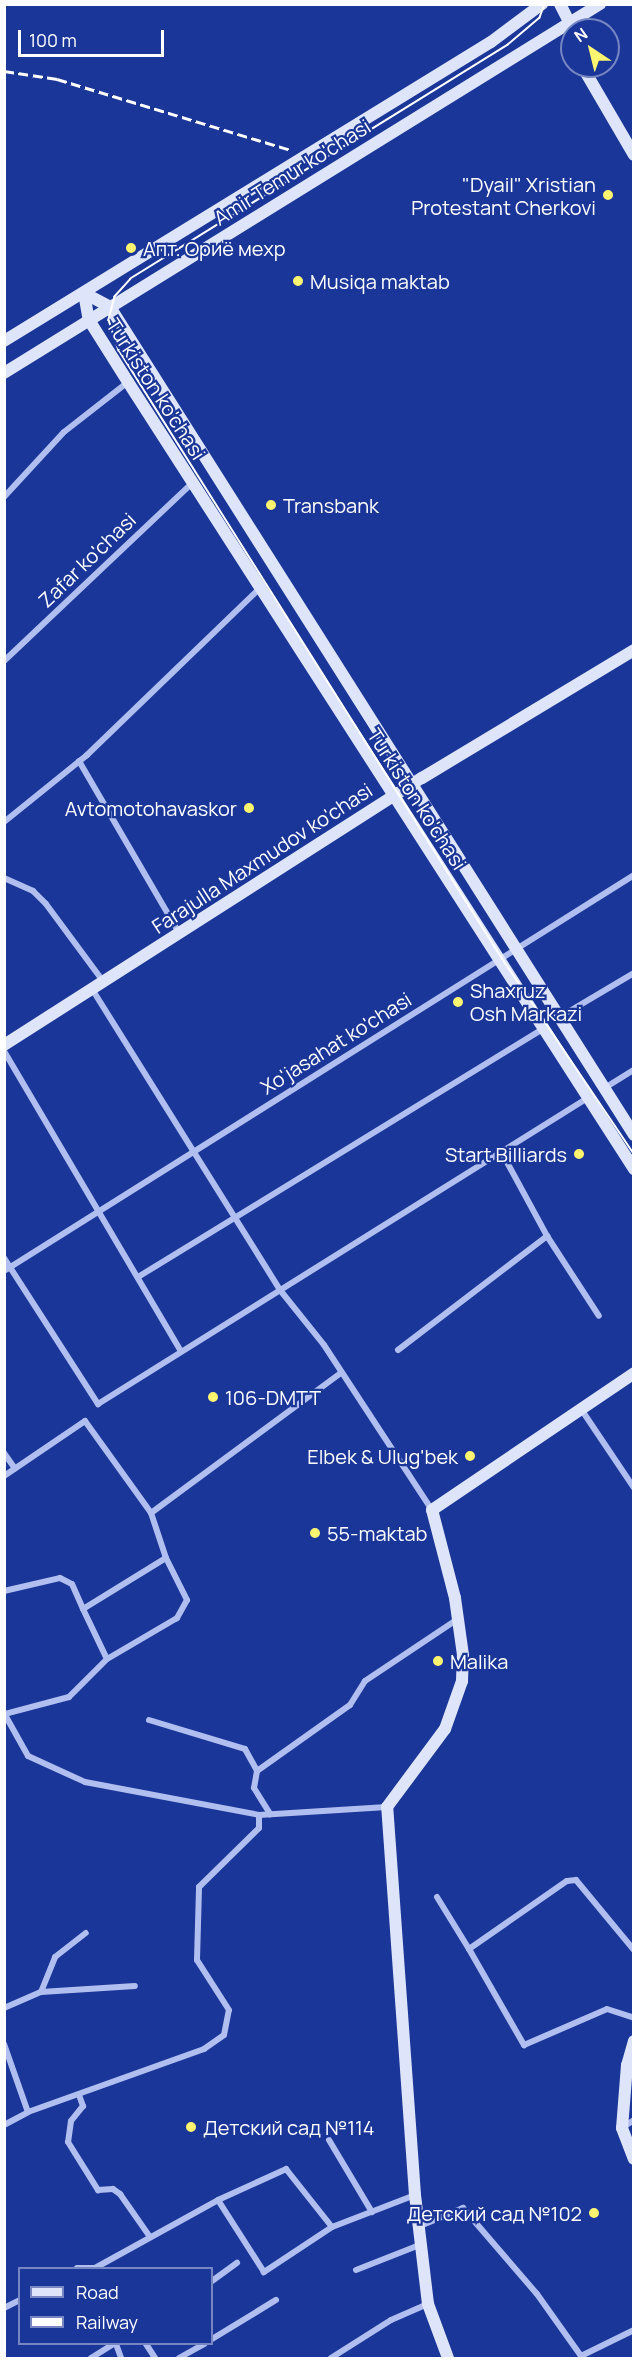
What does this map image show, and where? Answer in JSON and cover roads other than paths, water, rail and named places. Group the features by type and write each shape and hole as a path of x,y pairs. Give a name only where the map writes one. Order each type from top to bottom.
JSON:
{"main road":[{"name":"Amir Temur ko'chasi","path":"4,341 491,42 542,4"},
{"path":"560,4 567,18"},
{"name":"Amir Temur ko'chasi","path":"581,18 600,4"},
{"name":"Amir Temur ko'chasi","path":"4,373 560,32"},
{"path":"589,78 633,155"},
{"name":"Turkiston ko'chasi","path":"84,293 110,307 412,785 514,951 633,1135"},
{"name":"Turkiston ko'chasi","path":"84,293 89,320 392,798 633,1169"},
{"name":"Farajulla Maxmudov ko'chasi","path":"4,1045 412,785 633,650"},
{"path":"448,2358 428,2304 415,2195 387,1807 445,1729 456,1705 463,1655 458,1619 432,1510 633,1374"},
{"path":"633,2041 626,2073 622,2128 633,2159"}],"street":[{"path":"4,497 64,432 128,382"},
{"name":"Zafar ko'chasi","path":"4,661 193,482"},
{"path":"4,822 79,761 260,588"},
{"path":"79,761 179,933"},
{"path":"514,951 633,875"},
{"path":"4,878 33,891 46,904 103,982"},
{"name":"Xo'jasahat ko'chasi","path":"8,1270 191,1152 514,951"},
{"path":"558,1019 633,973"},
{"path":"92,989 191,1152 280,1290 341,1373 432,1510"},
{"path":"138,1277 542,1029"},
{"path":"4,1051 181,1351"},
{"path":"602,1089 633,1070"},
{"path":"4,1258 8,1270 98,1404 586,1099"},
{"path":"502,1152 547,1236 599,1316"},
{"path":"398,1350 547,1236"},
{"path":"151,1513 341,1373"},
{"path":"581,1409 633,1488"},
{"path":"4,1476 86,1421 151,1513 166,1558 187,1600 186,1609 177,1618 107,1659 69,1696 5,1714 28,1756 86,1782 259,1815 387,1807"},
{"path":"4,1453 15,1470"},
{"path":"83,1609 166,1558"},
{"path":"4,1591 60,1578 72,1584 107,1659"},
{"path":"257,1771 350,1705 365,1681 458,1619"},
{"path":"149,1720 245,1749 257,1771 254,1788 270,1814"},
{"path":"4,2125 28,2112 79,2096 204,2049 224,2035 229,2010 197,1960 199,1887 259,1828 259,1815"},
{"path":"469,1949 567,1881 576,1880 633,1950"},
{"path":"436,1897 524,2045 607,2009 633,2018"},
{"path":"40,1992 55,1957 86,1933"},
{"path":"4,2008 40,1992 135,1986"},
{"path":"4,2044 28,2112"},
{"path":"79,2096 83,2106 71,2121 68,2142 98,2190 113,2189 120,2194 150,2237"},
{"path":"622,2128 633,2120"},
{"path":"329,2140 372,2212"},
{"path":"97,2267 218,2200 286,2169 332,2227"},
{"path":"218,2200 264,2272 332,2227 415,2195"},
{"path":"420,2226 463,2208 537,2294 581,2356 633,2330"},
{"path":"356,2270 422,2244"},
{"path":"213,2280 237,2263"},
{"path":"213,2338 276,2300"},
{"path":"4,2308 18,2301"},
{"path":"331,2358 392,2320 428,2304"},
{"path":"91,2358 112,2345"},
{"path":"179,2358 201,2345"}],"tram line":[{"path":"545,4 540,18 508,45 131,279 115,297 109,320 119,350 502,958 634,1154"}],"railway":[{"path":"4,71 57,79 290,150"}],"place":[{"name":"\"Dyail\" Xristian Protestant Cherkovi","path":"608,195"},
{"name":"Апт. Ориё мехр","path":"131,248"},
{"name":"Musiqa maktab","path":"298,281"},
{"name":"Transbank","path":"271,505"},
{"name":"Avtomotohavaskor","path":"249,808"},
{"name":"Shaxruz Osh Markazi","path":"458,1002"},
{"name":"Start Billiards","path":"579,1154"},
{"name":"106-DMTT","path":"213,1397"},
{"name":"Elbek & Ulug'bek","path":"470,1456"},
{"name":"55-maktab","path":"315,1533"},
{"name":"Malika","path":"438,1661"},
{"name":"Детский сад №114","path":"191,2127"},
{"name":"Детский сад №102","path":"594,2213"}]}
